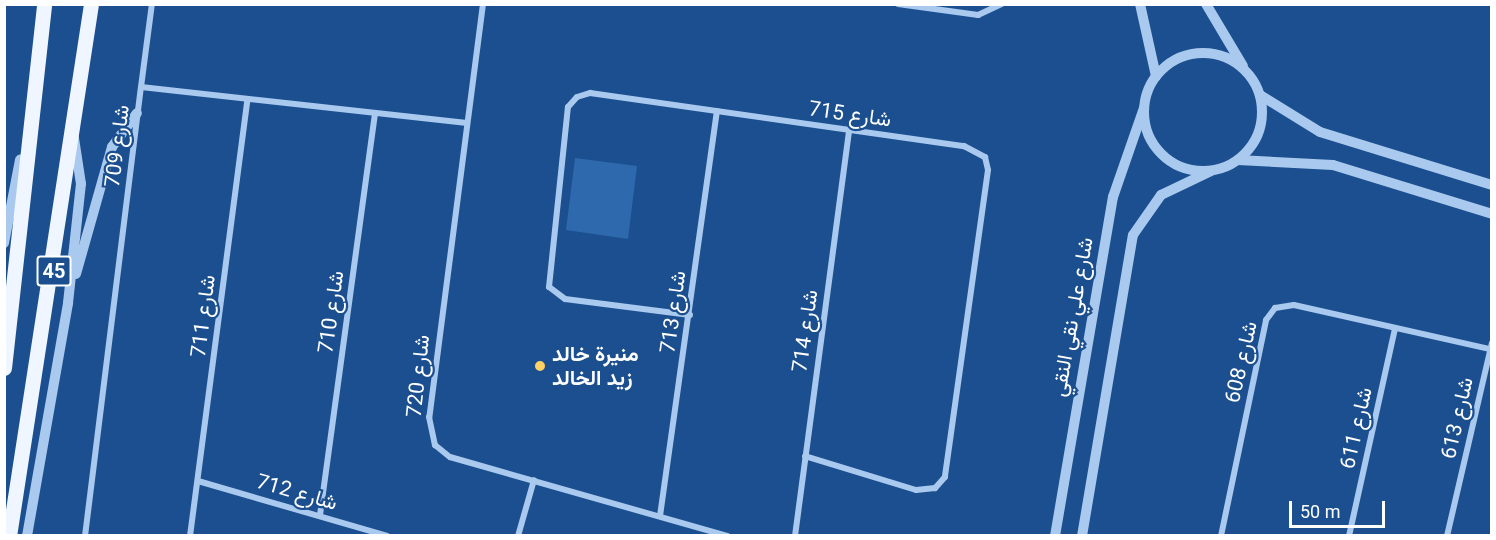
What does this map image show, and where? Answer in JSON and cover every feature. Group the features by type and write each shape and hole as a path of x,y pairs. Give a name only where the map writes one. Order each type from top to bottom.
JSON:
{"main road":[{"name":"45","path":"4,368 44,4"},
{"name":"45","path":"9,536 74,138 91,4"}],"street":[{"path":"141,87 152,4"},
{"name":"شارع 720","path":"483,4 429,430 450,457 728,536"},
{"path":"898,4 978,15 1002,4"},
{"path":"1140,4 1156,76 1144,108 1149,134 1163,155 1194,170 1211,171"},
{"path":"1206,4 1260,95 1260,131 1238,160"},
{"path":"1156,76 1186,56 1204,53 1222,56 1252,78"},
{"name":"شارع 709","path":"85,536 141,87 247,101 467,123"},
{"name":"شارع 715","path":"690,315 553,295 548,274 568,107 590,93 979,151 985,157 987,181 945,477 935,488 916,490 805,456"},
{"path":"1260,95 1320,132 1491,185"},
{"name":"شارع 711","path":"190,536 247,101"},
{"name":"شارع علي نقي النقي","path":"1055,536 1113,197 1144,108"},
{"name":"شارع 713","path":"660,516 717,111"},
{"path":"68,303 112,147 137,113"},
{"name":"شارع 710","path":"320,515 375,114"},
{"path":"4,243 32,126"},
{"name":"شارع 714","path":"795,536 849,131"},
{"path":"27,536 68,303 81,184 74,138"},
{"path":"1082,536 1133,235 1161,195 1238,160 1333,165 1491,214"},
{"path":"1478,181 1491,178"},
{"name":"شارع 608","path":"1221,536 1271,311 1289,304 1395,328 1491,346"},
{"name":"شارع 611","path":"1349,536 1395,328"},
{"name":"شارع 613","path":"1447,536 1491,346"},
{"path":"518,536 534,480"},
{"name":"شارع 712","path":"198,482 387,536"}],"shaded area":[{"path":"575,158 637,166 628,239 566,230"}],"place":[{"name":"منيرة خالد زيد الخالد","path":"540,366"}]}
